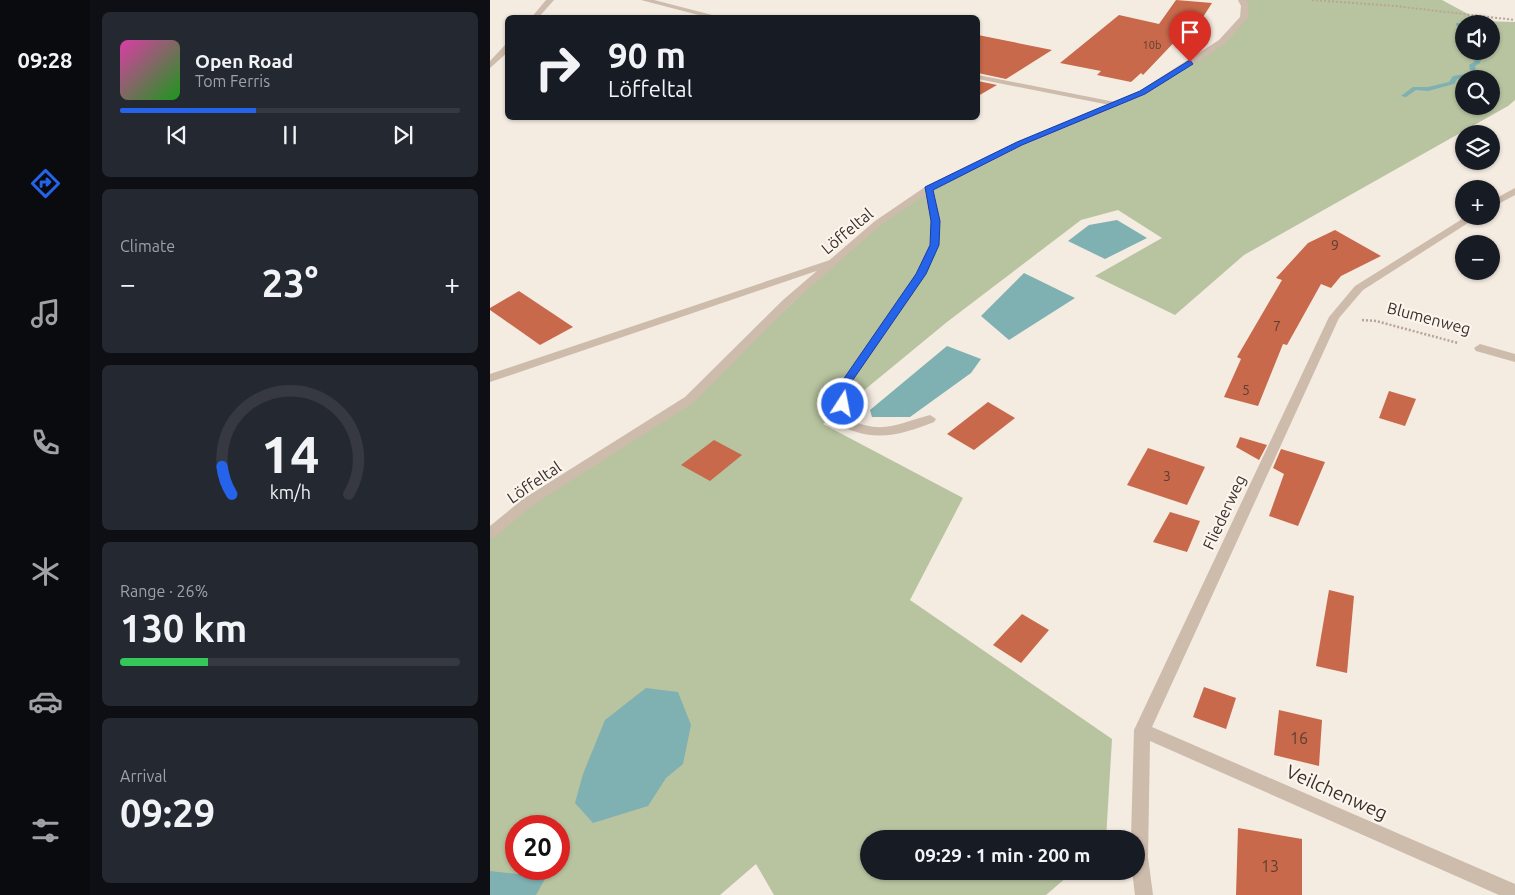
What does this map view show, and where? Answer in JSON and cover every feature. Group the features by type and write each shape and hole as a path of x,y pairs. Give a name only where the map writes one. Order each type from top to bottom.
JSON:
{"street":[{"path":"537,15 550,0"},
{"path":"645,0 708,15"},
{"name":"Löffeltal","path":"490,533 528,502 689,400 787,302 878,222 928,189 1020,144 1142,93 1222,42 1244,17 1246,6 1242,0"},
{"path":"490,66 505,50"},
{"path":"980,77 1115,104"},
{"path":"928,189 936,221 934,245 921,274 843,387 842,421 862,432 894,432 930,419"},
{"path":"1500,200 1515,191"},
{"name":"Fliederweg","path":"1144,895 1139,858 1142,730 1334,317 1359,288 1460,225"},
{"path":"490,378 833,262"},
{"name":"Blumenweg","path":"1480,348 1515,358"},
{"name":"Veilchenweg","path":"1142,730 1515,893"}],"path":[{"path":"1312,0 1395,6 1515,20"},
{"name":"Blumenweg","path":"1334,317 1376,321 1480,348"}],"green space":[{"path":"1242,0 1442,0 1470,15 1455,15 1455,60 1500,60 1500,22 1515,22 1515,100 1500,111 1500,70 1455,70 1455,115 1492,115 1474,125 1455,125 1455,136 1244,255 1175,315 1095,276 1162,238 1118,210 1081,220 947,322 823,424 963,498 910,600 1112,739 1107,830 860,830 860,880 1064,880 1046,895 774,895 756,864 720,895 490,895 490,533 689,400 878,222 928,189 1020,144 1142,93 1222,42 1244,17"}],"water":[{"path":"1117,220 1147,238 1105,259 1068,241 1089,225"},
{"path":"1024,273 1075,298 1009,340 981,316"},
{"path":"947,346 981,359 971,373 910,417 872,417 870,410"},
{"path":"646,688 678,692 691,725 683,764 666,778 648,806 593,823 575,803 583,774 605,720"},
{"path":"490,871 505,873 505,880 544,880 536,895 490,895"}],"building":[{"path":"1176,0 1212,3 1191,36 1182,34 1143,75 1141,73 1131,82 1097,75 1101,71 1060,63 1119,15 1159,24"},
{"path":"980,35 1052,50 1006,79 980,73"},
{"path":"980,81 997,85 980,95"},
{"path":"1335,230 1381,256 1341,276 1331,288 1321,284 1287,345 1283,344 1258,406 1224,397 1241,359 1237,357 1282,280 1276,278 1308,243"},
{"path":"519,291 573,327 540,345 490,310 490,308"},
{"path":"1389,391 1416,399 1405,426 1379,418"},
{"path":"988,402 1015,418 974,450 947,434"},
{"path":"1240,437 1267,445 1259,460 1236,447"},
{"path":"714,440 742,455 710,481 681,465"},
{"path":"1148,448 1205,467 1187,505 1127,485"},
{"path":"1281,449 1325,462 1298,526 1269,516 1284,474 1273,468"},
{"path":"1170,512 1200,521 1187,552 1153,542"},
{"path":"1329,590 1354,596 1347,673 1316,666"},
{"path":"1022,614 1049,630 1021,663 993,645"},
{"path":"1204,687 1236,698 1226,729 1193,717"},
{"path":"1279,710 1322,720 1319,766 1274,755"},
{"path":"1238,828 1302,839 1302,895 1236,895"}],"waterway":[{"path":"1404,96 1415,88 1428,89 1452,83 1455,77 1475,74 1472,65 1477,63 1478,60"}],"route":[{"path":"843,404 843,387 868,348 921,274 934,245 936,221 928,189 1020,144 1142,93 1190,62"}]}
